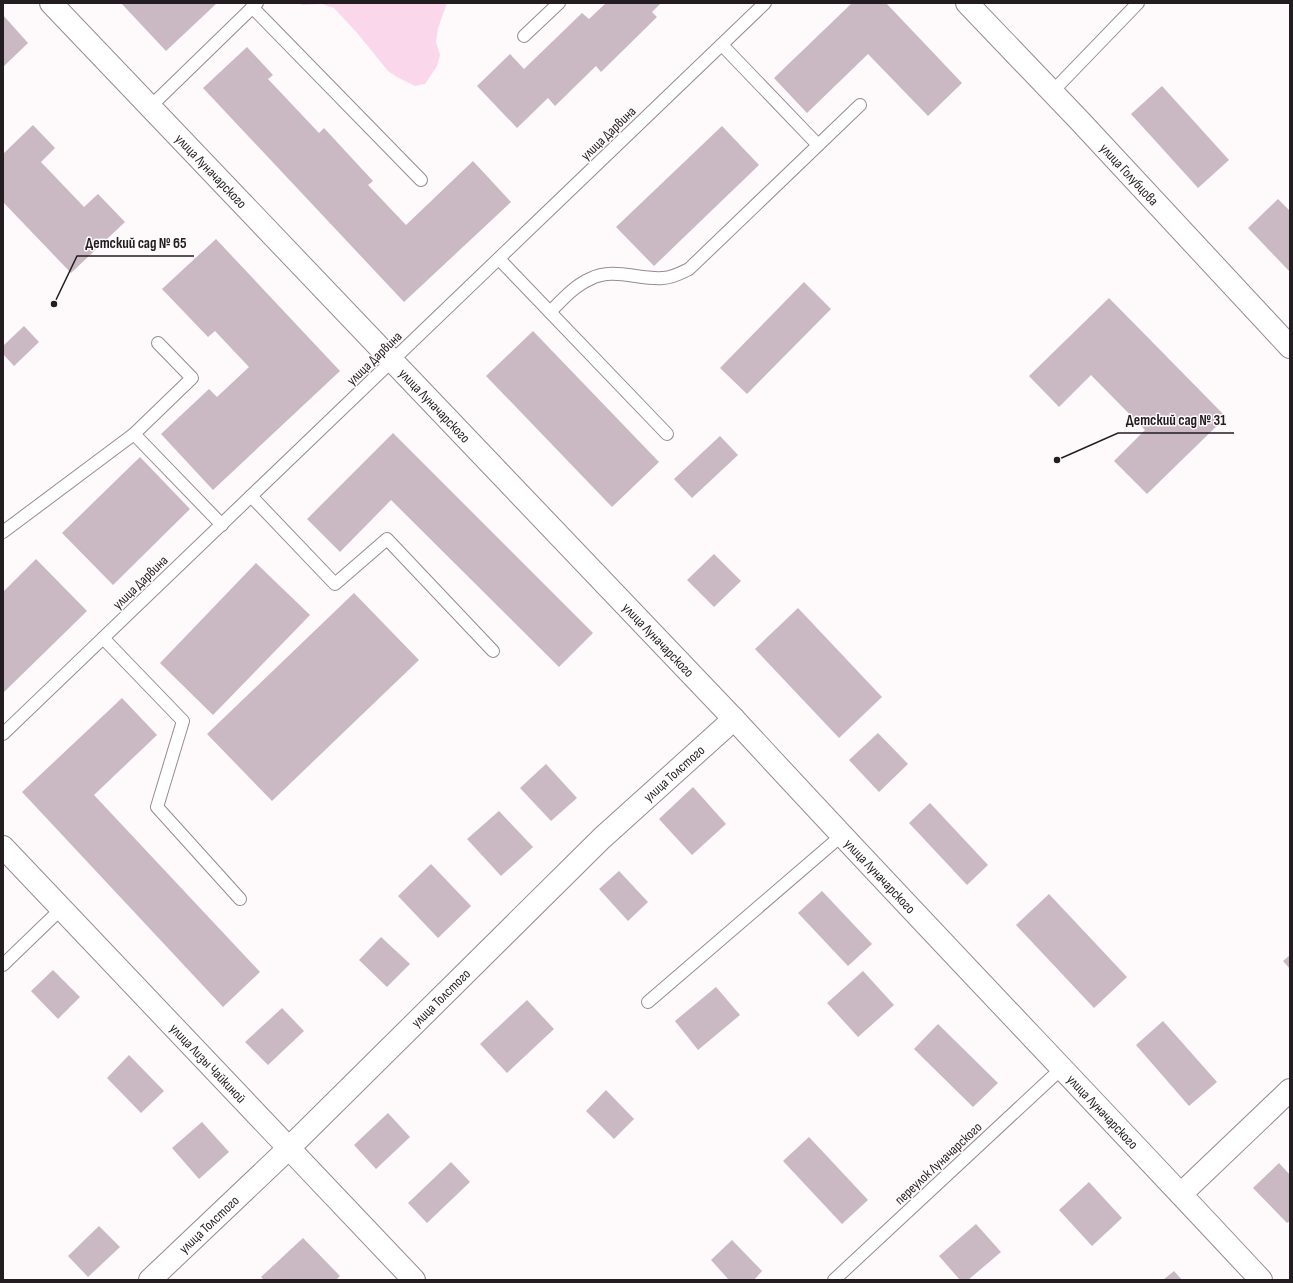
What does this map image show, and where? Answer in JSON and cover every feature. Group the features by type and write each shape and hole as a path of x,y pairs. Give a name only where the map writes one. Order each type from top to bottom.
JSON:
{"street":[{"name":"улица Луначарского","path":"52,3 734,719 841,836 1261,1280"},
{"name":"улица Голубцова","path":"967,3 1290,347"},
{"name":"улица Толстого","path":"150,1280 289,1148 602,838 734,719"},
{"name":"улица Лизы Чайкиной","path":"3,847 414,1280"},
{"path":"1181,1194 1290,1090"}],"lane":[{"path":"524,36 559,3"},
{"name":"улица Дарвина","path":"3,734 765,3"},
{"path":"1052,92 1138,3"},
{"path":"151,106 254,5 421,180"},
{"path":"722,44 818,145"},
{"path":"550,312 573,289 591,278 607,274 628,274 647,278 665,278 676,276 689,269 860,105"},
{"path":"499,259 667,434"},
{"path":"3,532 134,434 192,378 158,343"},
{"path":"134,434 222,524"},
{"path":"251,496 335,584 387,539 493,651"},
{"path":"102,638 183,721 157,807 240,899"},
{"path":"648,1002 841,836"},
{"path":"3,965 62,908"},
{"name":"переулок Луначарского","path":"834,1280 1062,1068"}],"shaded area":[{"path":"298,3 447,3 438,28 436,42 440,55 437,66 425,84 415,86 388,71 358,34 334,8 322,4 302,5"}],"building":[{"path":"121,3 217,3 166,51"},
{"path":"606,3 661,3 652,12 657,17 601,72 596,66 555,106 548,98 517,128 477,86 510,54 524,69 582,13 589,19"},
{"path":"852,3 886,3 962,83 928,116 868,54 807,113 774,78"},
{"path":"3,15 28,43 3,67"},
{"path":"247,47 273,75 268,79 319,133 324,128 373,181 368,185 406,225 473,161 511,202 404,302 203,88"},
{"path":"1162,86 1229,160 1198,188 1131,114"},
{"path":"33,125 55,148 41,162 84,207 98,194 125,222 71,273 3,202 3,154"},
{"path":"722,126 759,165 654,266 616,227"},
{"path":"1278,199 1290,211 1290,272 1248,228"},
{"path":"216,239 340,371 213,490 161,434 209,389 217,397 249,367 215,331 208,337 162,289"},
{"path":"804,282 831,309 747,394 720,368"},
{"path":"1109,298 1226,417 1147,494 1114,461 1145,430 1091,375 1059,407 1029,376"},
{"path":"24,326 39,342 14,366 3,354 3,346"},
{"path":"533,331 659,462 612,507 486,376"},
{"path":"393,433 593,633 559,667 391,500 340,552 307,519"},
{"path":"720,436 738,455 692,498 674,479"},
{"path":"140,457 190,509 113,585 62,533"},
{"path":"714,554 741,581 714,607 687,580"},
{"path":"36,559 87,611 3,693 3,592"},
{"path":"256,563 310,615 213,715 160,663"},
{"path":"354,593 419,660 272,801 207,734"},
{"path":"798,608 882,697 839,738 755,649"},
{"path":"122,698 157,735 94,795 260,972 223,1007 22,792"},
{"path":"878,733 908,764 879,792 849,760"},
{"path":"546,764 577,798 551,821 520,788"},
{"path":"693,787 726,824 692,855 659,819"},
{"path":"930,803 988,865 967,885 909,823"},
{"path":"499,811 533,847 501,876 467,839"},
{"path":"431,864 471,906 438,938 398,896"},
{"path":"619,871 648,902 628,921 599,889"},
{"path":"822,891 872,944 848,966 798,913"},
{"path":"1049,894 1127,977 1094,1008 1016,925"},
{"path":"381,937 410,964 387,987 359,960"},
{"path":"1290,955 1290,969 1283,961"},
{"path":"53,970 80,997 58,1019 31,991"},
{"path":"863,971 894,1005 858,1037 827,1003"},
{"path":"716,987 740,1015 698,1050 675,1021"},
{"path":"527,1000 554,1029 507,1073 480,1044"},
{"path":"282,1008 304,1031 268,1065 245,1042"},
{"path":"1163,1021 1217,1082 1189,1106 1136,1045"},
{"path":"938,1024 998,1083 973,1107 914,1049"},
{"path":"129,1055 164,1091 141,1113 107,1078"},
{"path":"606,1090 634,1119 614,1139 586,1111"},
{"path":"388,1113 410,1137 376,1169 354,1145"},
{"path":"202,1122 229,1152 199,1179 172,1148"},
{"path":"809,1137 868,1200 842,1224 783,1161"},
{"path":"451,1162 470,1182 427,1223 408,1203"},
{"path":"1279,1163 1290,1175 1290,1221 1287,1223 1253,1188"},
{"path":"1089,1182 1122,1218 1092,1246 1059,1210"},
{"path":"976,1224 1001,1252 968,1280 960,1280 939,1256"},
{"path":"99,1226 120,1247 88,1277 68,1256"},
{"path":"303,1238 340,1276 336,1280 264,1280 261,1277"},
{"path":"732,1240 762,1271 754,1280 729,1280 711,1260"},
{"path":"1174,1271 1182,1280 1163,1280"}],"place":[{"name":"Детский сад № 65","path":"54,304"},
{"name":"Детский сад № 31","path":"1057,460"}]}
